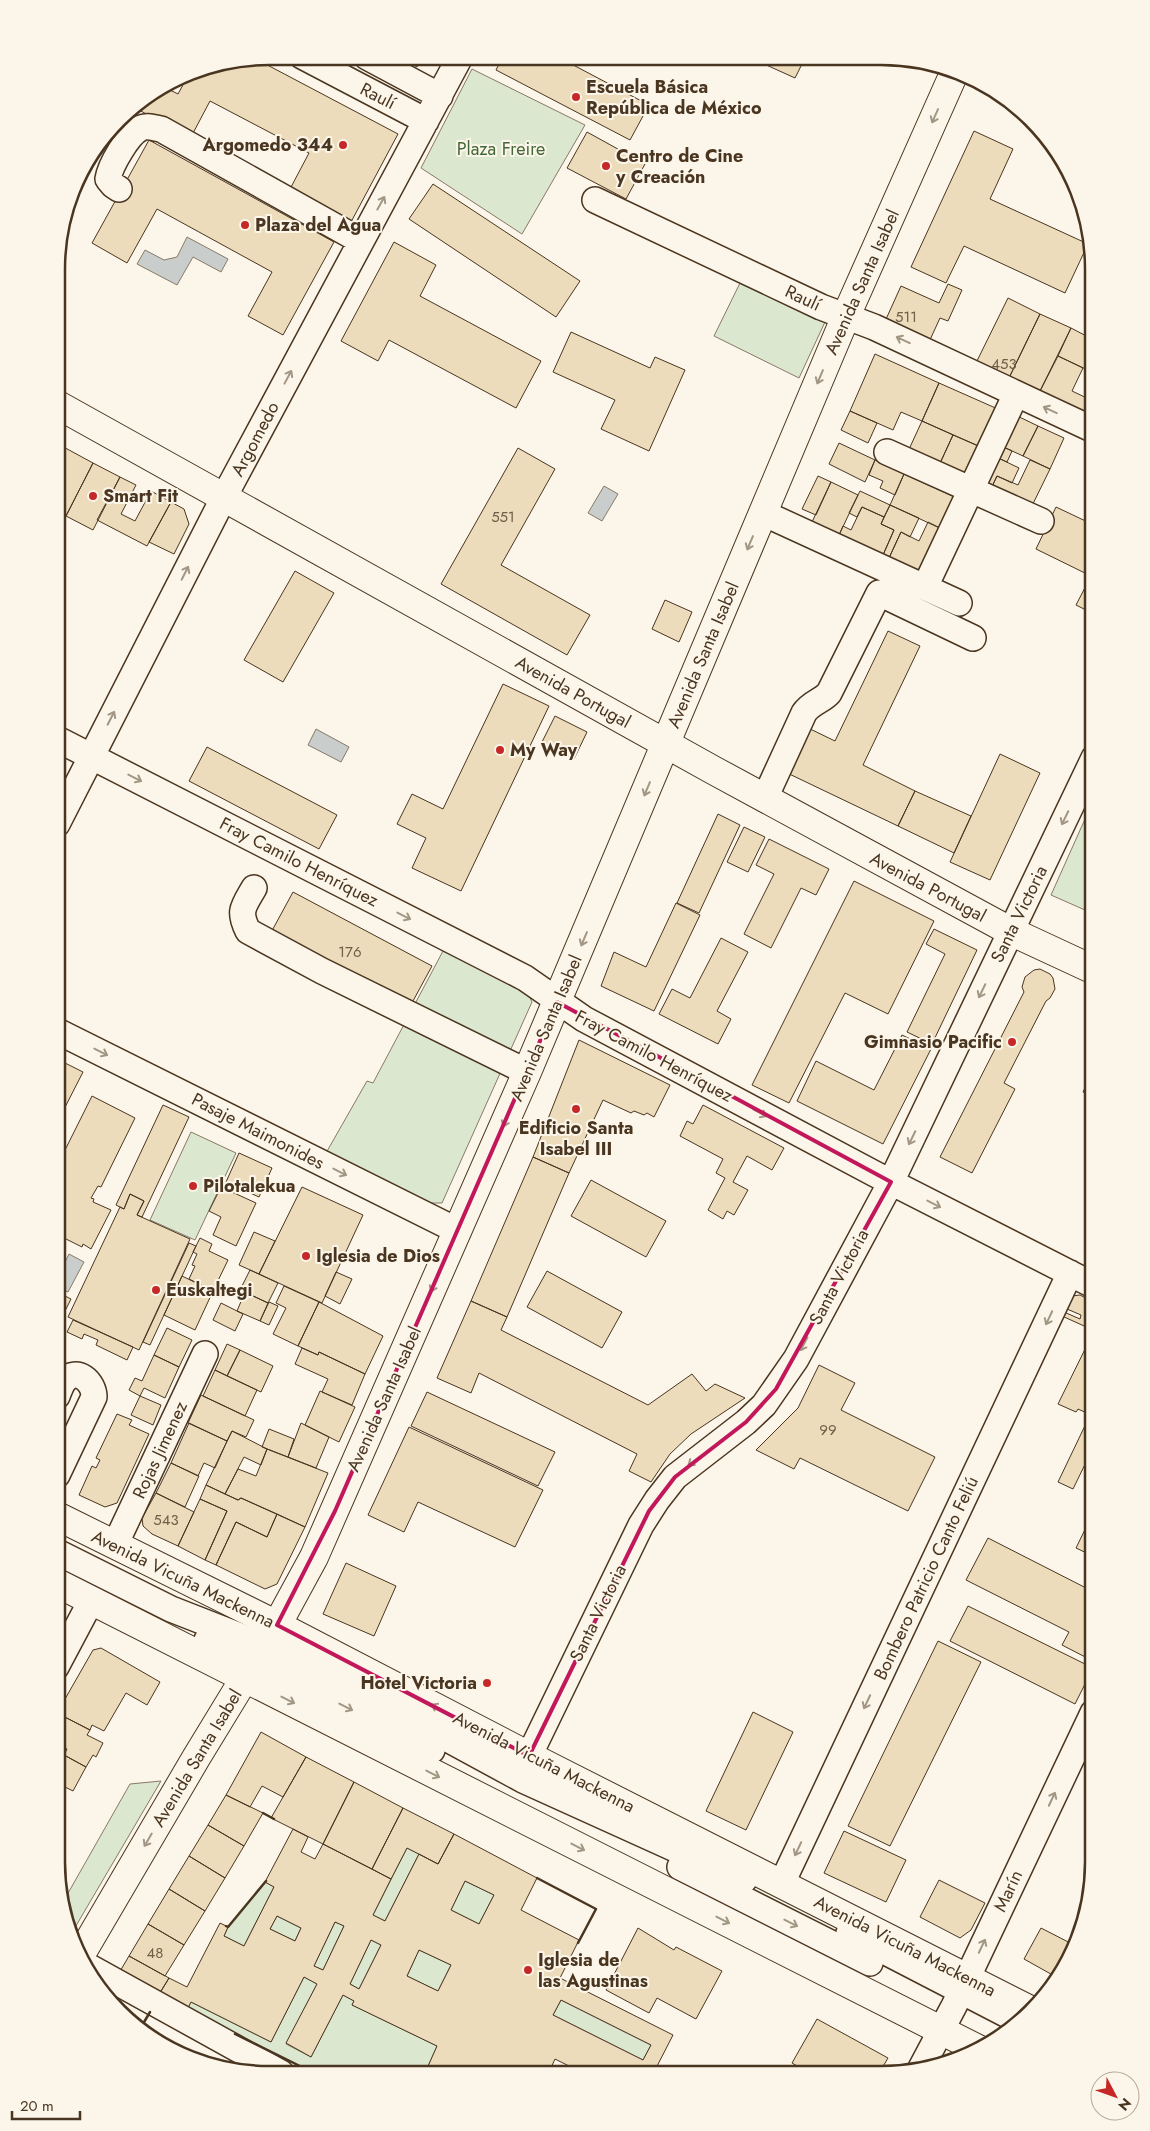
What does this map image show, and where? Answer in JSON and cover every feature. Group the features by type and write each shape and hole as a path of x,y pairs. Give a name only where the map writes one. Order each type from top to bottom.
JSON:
{"main road":[{"name":"Avenida Santa Isabel","path":"85,1948 260,1653 314,1557 527,1072 846,316 952,78"},
{"name":"Avenida Portugal","path":"65,409 764,798 1010,932 1085,966"},
{"name":"Avenida Vicuña Mackenna","path":"65,1520 116,1545 260,1653 941,2031 970,2045"},
{"name":"Avenida Vicuña Mackenna","path":"65,1588 92,1601 260,1653 529,1756 782,1883 961,1991 1023,2008"}],"street":[{"name":"Raulí","path":"319,65 426,121"},
{"name":"Raulí","path":"383,65 440,96"},
{"name":"Argomedo","path":"65,808 224,497 456,65"},
{"path":"119,189 113,186 108,179 109,172 127,141 141,128 161,129 361,241"},
{"name":"Raulí","path":"595,200 821,307 874,327 1085,426"},
{"path":"925,587 1016,394"},
{"path":"887,452 1042,521"},
{"path":"763,513 960,603"},
{"path":"764,798 804,712 830,693 879,593 973,638"},
{"name":"Fray Camilo Henríquez","path":"65,742 525,978 584,1019 891,1182 1085,1281"},
{"name":"Santa Victoria","path":"529,1756 649,1511 675,1477 746,1422 764,1405 796,1359 891,1182 1085,777"},
{"path":"254,888 241,912 242,920 248,931 322,971 527,1072"},
{"name":"Pasaje Maimonides","path":"65,1034 458,1231"},
{"name":"Bombero Patricio Canto Feliú","path":"782,1883 1070,1273"},
{"name":"Rojas Jimenez","path":"116,1545 205,1354"},
{"path":"65,1380 70,1377 85,1377 91,1382 94,1389 94,1397 65,1459"},
{"path":"65,1556 260,1653 539,1803 961,1991 1013,2017"},
{"path":"65,1570 155,1616 260,1653"},
{"path":"65,1650 92,1601"},
{"name":"Marín","path":"925,2061 961,1991 1085,1730"},
{"path":"96,1971 268,2066"},
{"path":"961,1991 1000,2028"}],"highlighted area":[{"path":"557,1002 891,1182 776,1389 746,1422 675,1477 649,1511 529,1756 277,1625 335,1511"}],"green space":[{"name":"Plaza Freire","path":"472,69 585,125 522,234 421,168"},
{"path":"741,281 825,322 799,378 714,336"},
{"path":"1085,819 1085,910 1051,895"},
{"path":"443,951 526,989 532,1002 442,1203 429,1203 326,1153 367,1081 373,1083"},
{"name":"Pilotalekua","path":"191,1132 236,1153 195,1240 150,1220"},
{"path":"161,1781 76,1927 68,1894 130,1784"},
{"path":"407,1848 419,1854 385,1921 373,1915"},
{"path":"465,1881 494,1895 479,1924 451,1910"},
{"path":"265,1882 274,1887 244,1946 224,1936 228,1927"},
{"path":"277,1916 301,1928 295,1941 270,1929"},
{"path":"335,1922 344,1926 323,1970 314,1966"},
{"path":"371,1940 381,1945 359,1989 350,1984"},
{"path":"419,1950 451,1965 438,1991 407,1976"},
{"path":"304,1977 317,1984 286,2044 311,2057 343,1995 354,2001 352,2005 437,2046 428,2066 300,2066 187,2010 191,2002 271,2042"},
{"path":"561,2000 651,2045 643,2060 553,2015"}],"shaded area":[{"path":"187,237 228,259 221,272 193,257 177,285 137,264 145,250 164,260 177,257"},
{"path":"604,486 618,494 602,521 588,513"},
{"path":"316,729 349,747 341,762 308,745"},
{"path":"69,1254 84,1262 68,1292 65,1291 65,1262"}],"building":[{"name":"Argomedo 344","path":"267,65 398,134 351,222 290,189 309,153 210,101 191,137 140,111 170,90 178,94 183,84 203,76 229,69"},
{"path":"498,65 573,65 649,105 630,140 496,70"},
{"path":"766,65 802,65 795,78"},
{"path":"974,131 1013,149 990,199 1083,242 1084,252 1065,293 964,246 946,283 911,267"},
{"name":"Centro de Cine y Creación","path":"587,132 645,164 626,199 567,168"},
{"name":"Plaza del Agua","path":"149,140 334,242 283,335 248,316 272,272 157,209 127,263 92,243"},
{"path":"433,184 580,281 556,317 409,219"},
{"path":"394,242 436,265 420,296 541,361 516,408 389,340 378,361 341,341"},
{"path":"948,284 962,290 948,321 940,318 929,342 882,328 901,286 939,303"},
{"path":"1008,298 1040,314 1007,382 974,367"},
{"path":"1040,314 1071,328 1037,397 1007,382"},
{"path":"1071,328 1085,335 1085,369 1058,356"},
{"path":"571,332 650,368 655,357 685,370 649,451 601,429 615,400 553,372"},
{"path":"875,354 939,383 922,421 901,412 893,430 850,411"},
{"path":"1058,356 1083,368 1072,391 1085,397 1084,420 1037,397"},
{"path":"939,383 1000,410 983,448 922,421"},
{"path":"850,411 877,423 868,443 841,430"},
{"path":"1011,413 1038,426 1023,456 997,444"},
{"path":"922,421 953,435 936,472 905,458"},
{"path":"1038,426 1064,438 1050,469 1023,456"},
{"path":"953,435 983,448 965,486 936,472"},
{"path":"839,443 875,460 865,482 829,464"},
{"path":"997,444 1012,451 1007,462 992,455"},
{"path":"65,448 93,463 65,515"},
{"path":"518,448 555,469 501,565 590,615 567,655 441,584"},
{"path":"992,455 1019,468 1012,483 997,476 988,495 976,489"},
{"path":"875,460 904,474 895,495 880,488 883,481 869,475"},
{"path":"1030,460 1050,469 1028,514 988,495 997,476 1018,485"},
{"name":"Smart Fit","path":"93,463 120,477 93,530 66,516"},
{"path":"904,474 961,500 946,531 890,505"},
{"path":"818,476 831,482 816,515 802,509"},
{"path":"120,477 136,485 121,514 135,521 151,491 171,502 147,546 97,520"},
{"path":"831,482 858,495 839,535 812,522"},
{"path":"860,491 890,505 884,517 862,507 857,517 849,513"},
{"path":"171,502 184,509 189,524 174,554 149,542"},
{"path":"890,505 919,518 910,537 901,532 889,558 883,555 894,530 881,524"},
{"path":"862,507 884,517 881,524 894,530 883,555 839,535 843,526 851,530"},
{"path":"1056,507 1085,521 1085,573 1036,549"},
{"path":"928,522 946,531 926,575 889,558 901,532 919,541"},
{"path":"295,571 334,593 283,682 244,660"},
{"path":"1085,588 1085,610 1076,605"},
{"path":"665,600 692,612 679,642 652,629"},
{"path":"888,631 920,646 863,765 915,791 898,826 783,771 804,726 835,741"},
{"name":"My Way","path":"503,684 549,706 461,891 412,868 426,838 397,824 412,794 443,809"},
{"path":"555,716 587,732 574,759 541,744"},
{"path":"207,747 337,815 319,849 189,781"},
{"path":"1000,754 1040,773 990,880 950,862"},
{"path":"915,791 971,816 954,853 898,826"},
{"path":"718,814 740,825 699,913 677,903"},
{"path":"744,827 765,837 748,872 727,862"},
{"path":"769,839 829,869 816,895 801,888 771,948 744,934 774,874 756,865"},
{"path":"854,881 934,921 888,1014 845,993 789,1103 752,1085"},
{"path":"293,892 432,966 407,1012 268,938"},
{"path":"676,903 700,915 654,1011 601,986 614,952 646,967"},
{"path":"934,929 977,950 932,1044 907,1032 945,954 926,944"},
{"path":"721,938 748,952 717,1011 731,1019 718,1044 659,1014 672,989 690,998"},
{"name":"Gimnasio Pacific","path":"1040,969 1050,974 1053,978 1055,989 1046,1001 1004,1083 1015,1089 972,1173 940,1157 1024,992 1022,987 1025,977 1034,970"},
{"path":"902,1035 931,1049 883,1144 797,1101 816,1061 874,1090"},
{"name":"Edificio Santa Isabel III","path":"579,1040 670,1085 654,1117 647,1113 644,1115 634,1111 631,1113 603,1100 569,1173 533,1157"},
{"path":"65,1063 83,1072 65,1107"},
{"path":"92,1096 135,1118 101,1187 98,1186 91,1198 94,1199 93,1202 111,1210 91,1249 83,1244 82,1247 65,1238 65,1150"},
{"path":"163,1105 189,1117 142,1217 137,1215 144,1201 130,1194 124,1209 116,1205"},
{"path":"703,1105 784,1148 772,1170 747,1156 733,1182 748,1190 734,1215 727,1211 723,1219 708,1210 725,1178 716,1173 723,1159 680,1136 687,1121 693,1124"},
{"path":"239,1153 272,1168 259,1197 226,1182"},
{"path":"533,1157 569,1173 507,1317 471,1301"},
{"path":"591,1180 666,1221 646,1257 571,1216"},
{"path":"221,1187 256,1203 236,1246 213,1235 221,1217 209,1211"},
{"name":"Iglesia de Dios","path":"302,1187 363,1215 322,1303 259,1274"},
{"path":"130,1194 144,1201 137,1215 190,1239 139,1350 68,1317 120,1207 124,1209"},
{"path":"254,1232 275,1241 259,1274 239,1265"},
{"path":"200,1238 212,1244 209,1251 228,1260 213,1291 189,1279 195,1266 192,1265 197,1254 193,1252"},
{"path":"189,1243 196,1246 150,1345 143,1342"},
{"path":"250,1270 278,1283 268,1303 240,1290"},
{"path":"547,1271 622,1312 602,1348 527,1307"},
{"path":"336,1272 352,1279 340,1304 325,1296"},
{"path":"182,1276 213,1291 195,1330 164,1315"},
{"path":"284,1286 319,1302 298,1346 273,1334 286,1308 276,1303"},
{"path":"245,1292 268,1303 260,1321 237,1311"},
{"path":"1080,1295 1085,1298 1085,1326 1062,1316 1064,1312 1080,1319 1081,1315 1067,1309 1072,1296"},
{"path":"65,1296 71,1299 65,1311"},
{"path":"471,1301 507,1317 501,1330 648,1405 692,1374 706,1391 715,1384 745,1398 691,1434 670,1454 651,1482 629,1471 637,1454 479,1373 471,1393 437,1378"},
{"path":"269,1302 278,1306 269,1325 260,1321"},
{"path":"319,1302 383,1336 365,1374 319,1352 318,1355 298,1346"},
{"path":"221,1303 243,1314 235,1331 213,1320"},
{"path":"73,1320 133,1347 127,1360 96,1345 98,1340 84,1334 82,1339 67,1332"},
{"path":"167,1328 192,1340 179,1367 154,1355"},
{"path":"227,1344 240,1350 227,1376 215,1370"},
{"path":"302,1348 318,1355 319,1352 365,1374 352,1405 322,1392 328,1379 295,1364"},
{"path":"1085,1349 1085,1412 1078,1409 1076,1412 1058,1404"},
{"path":"240,1350 273,1366 261,1392 227,1376"},
{"path":"154,1355 179,1367 165,1398 144,1388 140,1396 129,1390 135,1378 142,1381"},
{"path":"819,1365 855,1383 841,1410 935,1457 908,1511 800,1458 794,1469 756,1450 798,1408"},
{"path":"215,1370 257,1390 245,1416 203,1396"},
{"path":"320,1391 355,1407 339,1442 305,1425"},
{"path":"427,1392 555,1452 538,1486 411,1426"},
{"path":"201,1395 254,1420 246,1437 232,1431 227,1441 188,1423"},
{"path":"140,1396 161,1405 153,1425 131,1415"},
{"path":"117,1414 132,1420 129,1425 149,1434 117,1503 105,1507 79,1495 92,1466 96,1468 100,1460 96,1458"},
{"path":"189,1423 227,1441 215,1468 204,1463 198,1476 171,1463"},
{"path":"301,1423 329,1437 316,1468 288,1457"},
{"path":"1085,1426 1085,1464 1073,1489 1058,1482"},
{"path":"409,1427 543,1490 515,1547 418,1502 404,1532 368,1515"},
{"path":"269,1429 294,1439 288,1457 262,1447"},
{"path":"232,1431 267,1449 261,1465 244,1457 225,1494 206,1485"},
{"path":"267,1449 328,1473 305,1527 241,1498 238,1500 225,1494 238,1469 256,1476"},
{"path":"171,1463 199,1476 185,1507 156,1493"},
{"path":"206,1485 238,1500 241,1498 277,1514 267,1537 236,1522 216,1565 205,1560 227,1511 200,1499"},
{"path":"156,1493 194,1512 178,1546 152,1534 143,1526 142,1518"},
{"path":"200,1499 227,1511 205,1560 178,1546"},
{"path":"277,1514 305,1527 277,1584 265,1589 216,1565 236,1522 267,1537"},
{"path":"1085,1529 1085,1552 1076,1548"},
{"path":"988,1538 1085,1587 1085,1657 1062,1645 1069,1632 966,1580"},
{"path":"346,1563 396,1586 374,1636 323,1614"},
{"path":"968,1606 1085,1664 1085,1684 1075,1704 950,1641"},
{"path":"938,1641 981,1662 890,1846 848,1826"},
{"path":"101,1648 160,1682 147,1705 126,1693 104,1731 92,1725 90,1730 65,1717 65,1699 93,1650"},
{"path":"753,1712 793,1732 746,1830 706,1811"},
{"path":"65,1717 90,1730 87,1735 103,1743 96,1757 93,1755 86,1767 65,1756 67,1749 65,1748"},
{"path":"261,1732 306,1757 283,1797 262,1786 250,1807 226,1795"},
{"path":"65,1756 86,1767 73,1791 65,1787"},
{"path":"306,1757 354,1782 323,1844 271,1818"},
{"path":"354,1782 403,1808 372,1869 323,1844"},
{"path":"226,1795 263,1813 244,1846 208,1825"},
{"path":"403,1808 454,1834 438,1864 407,1848 391,1879 372,1869"},
{"path":"208,1825 244,1846 225,1878 189,1856"},
{"path":"293,1829 308,1837 301,1852 315,1859 323,1844 391,1879 373,1915 385,1921 419,1854 438,1864 454,1834 537,1878 521,1910 579,1940 560,1978 673,2035 657,2066 569,2066 555,2059 552,2066 428,2066 437,2046 352,2005 354,2001 343,1995 311,2057 286,2043 317,1984 304,1977 271,2042 191,2002 187,2010 158,1996 169,1978 187,1987 220,1923 228,1927 224,1936 244,1946 274,1887 265,1882","holes":["465,1881 494,1895 479,1924 451,1910","277,1916 301,1928 295,1941 270,1929","335,1922 344,1926 323,1970 314,1966","371,1940 381,1945 359,1989 350,1984","419,1950 451,1965 438,1991 407,1976","561,2000 651,2045 643,2060 553,2015"]},
{"path":"844,1831 906,1860 886,1902 824,1873"},
{"path":"189,1856 225,1878 205,1911 169,1889"},
{"path":"939,1880 985,1903 971,1930 960,1938 920,1917"},
{"path":"169,1889 205,1911 184,1945 148,1924"},
{"path":"148,1924 184,1945 165,1976 129,1956"},
{"path":"638,1928 674,1950 676,1947 722,1971 696,2019 657,1998 649,2013 606,1990"},
{"path":"1041,1928 1068,1942 1051,1974 1024,1959"},
{"path":"129,1956 169,1978 158,1996 119,1973"},
{"path":"817,2019 888,2058 883,2066 797,2066 792,2063"}],"wall":[{"path":"263,1813 274,1819"},
{"path":"537,1878 596,1909 578,1943"},
{"path":"226,1926 228,1927 266,1881"},
{"path":"144,2023 150,2012"},
{"path":"235,2034 300,2066"}],"place":[{"name":"Escuela Básica República de México","path":"576,97"},
{"name":"Argomedo 344","path":"343,145"},
{"name":"Centro de Cine y Creación","path":"606,166"},
{"name":"Plaza del Agua","path":"245,225"},
{"name":"Smart Fit","path":"93,496"},
{"name":"My Way","path":"500,750"},
{"name":"Gimnasio Pacific","path":"1012,1042"},
{"name":"Edificio Santa Isabel III","path":"576,1109"},
{"name":"Pilotalekua","path":"193,1186"},
{"name":"Iglesia de Dios","path":"306,1256"},
{"name":"Euskaltegi","path":"156,1290"},
{"name":"Hotel Victoria","path":"487,1683"},
{"name":"Iglesia de las Agustinas","path":"528,1970"}]}
